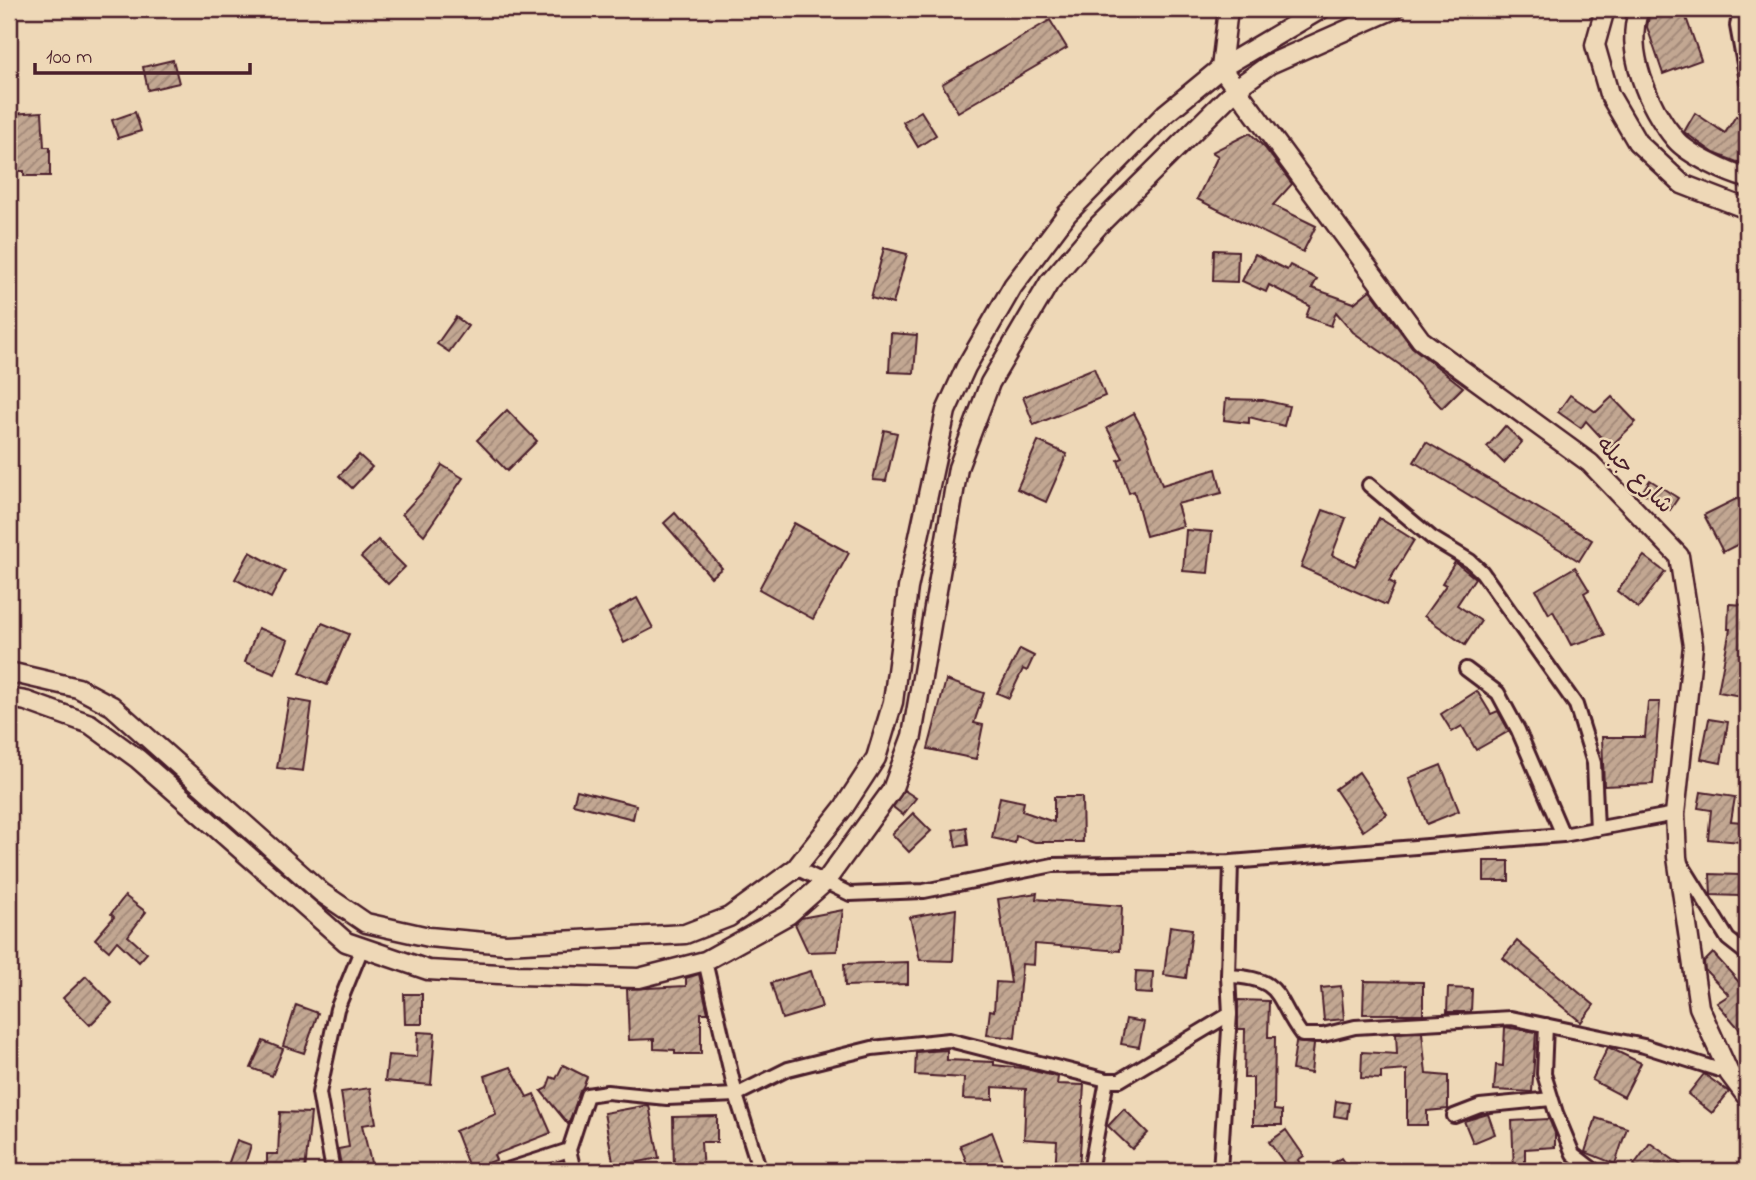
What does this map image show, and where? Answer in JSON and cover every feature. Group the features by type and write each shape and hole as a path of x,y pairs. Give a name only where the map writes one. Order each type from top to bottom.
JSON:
{"street":[{"path":"1221,68 1228,9"},
{"path":"9,672 78,688 112,706 322,893 366,923 429,937 506,944 685,934 729,917 796,868 844,807 876,758 893,702 908,588 946,411 967,367 1013,286 1067,214 1165,114 1221,68 1321,9"},
{"path":"9,698 26,701 90,724 138,759 346,942 428,970 517,975 639,978 705,961 788,915 825,882 892,790 912,736 922,660 958,468 990,383 1049,283 1099,225 1238,88 1270,64 1394,9"},
{"path":"1605,9 1595,45 1609,94 1637,142 1682,184 1747,209"},
{"path":"1639,9 1632,41 1647,93 1677,142 1732,175 1747,178"},
{"path":"1740,9 1737,26 1747,81"},
{"name":"شارع جبله","path":"1221,68 1421,340 1590,463 1679,556 1693,646 1675,814 1678,857 1699,1007 1729,1073 1747,1097"},
{"path":"1369,485 1432,538 1470,561 1482,572 1576,705 1594,762 1597,829"},
{"path":"1466,669 1498,692 1518,730 1563,835"},
{"path":"796,868 850,894 924,891 1053,865 1231,862 1563,835 1675,814"},
{"path":"1678,857 1728,939 1747,954"},
{"path":"1220,1171 1230,1014 1228,976 1231,862"},
{"path":"333,1171 319,1093 337,1009 362,948"},
{"path":"705,961 736,1095 760,1171"},
{"path":"1228,976 1249,977 1268,982 1288,1008 1292,1021 1302,1035 1322,1035 1355,1027 1511,1018 1644,1046 1729,1073"},
{"path":"574,1171 569,1150 587,1095 607,1093 667,1098 736,1095 788,1069 872,1048 949,1040 1107,1080 1131,1076 1230,1014"},
{"path":"1546,1025 1544,1074 1551,1099 1573,1154 1595,1171"},
{"path":"1090,1171 1107,1080"},
{"path":"1454,1116 1479,1107 1551,1099"},
{"path":"504,1171 569,1150"}],"building":[{"path":"1683,9 1701,60 1663,74 1647,27 1650,10"},
{"path":"1050,20 1067,48 958,112 942,84"},
{"path":"173,60 179,83 148,90 143,67"},
{"path":"921,111 936,135 918,147 903,122"},
{"path":"42,112 44,147 50,147 50,176 24,176 24,171 9,171 9,114"},
{"path":"135,112 141,131 118,138 112,120"},
{"path":"1695,113 1725,133 1736,116 1747,123 1747,166 1714,153 1684,132"},
{"path":"1250,133 1292,184 1273,205 1316,226 1303,252 1197,199 1218,156 1212,152"},
{"path":"884,248 907,254 893,304 871,298"},
{"path":"1214,250 1238,251 1237,282 1213,281"},
{"path":"1255,254 1287,270 1290,265 1317,279 1312,288 1354,303 1370,290 1412,347 1463,387 1442,408 1400,365 1353,332 1336,312 1331,326 1306,317 1310,306 1269,285 1266,292 1242,281"},
{"path":"456,317 468,326 449,352 437,344"},
{"path":"891,333 917,335 914,373 889,372"},
{"path":"1094,368 1105,396 1034,425 1023,397"},
{"path":"1570,395 1596,412 1612,397 1636,422 1610,447 1586,421 1581,428 1558,412"},
{"path":"1226,399 1263,400 1289,406 1284,426 1249,417 1249,423 1224,420"},
{"path":"507,410 537,441 507,471 477,440"},
{"path":"1134,413 1145,434 1162,485 1216,469 1222,493 1177,504 1183,526 1146,536 1134,491 1129,493 1118,460 1123,458 1107,428"},
{"path":"1505,426 1522,442 1504,463 1487,447"},
{"path":"884,430 897,433 886,481 873,480"},
{"path":"1038,441 1067,454 1046,502 1017,489"},
{"path":"1426,442 1592,540 1579,561 1414,462"},
{"path":"359,455 372,467 352,488 339,476"},
{"path":"442,465 463,478 424,535 402,514 431,483"},
{"path":"1650,480 1678,498 1670,510 1642,492"},
{"path":"1738,498 1747,517 1747,540 1723,552 1704,515"},
{"path":"1323,510 1346,518 1332,555 1355,566 1379,518 1414,540 1389,581 1395,584 1386,605 1301,567"},
{"path":"675,513 722,568 711,577 664,523"},
{"path":"794,523 849,553 813,619 759,589"},
{"path":"1186,530 1212,532 1208,573 1183,571"},
{"path":"378,540 405,567 388,584 361,557"},
{"path":"250,552 285,571 271,598 235,579"},
{"path":"1644,556 1665,572 1638,608 1617,591"},
{"path":"1455,562 1475,578 1457,605 1481,621 1465,645 1424,616 1446,585 1442,583"},
{"path":"1575,567 1589,590 1584,593 1605,635 1571,645 1553,611 1549,614 1536,590"},
{"path":"637,598 653,628 624,643 609,613"},
{"path":"1729,604 1747,605 1747,697 1718,692 1730,629"},
{"path":"322,623 349,634 327,685 300,673"},
{"path":"258,628 288,640 275,674 245,662"},
{"path":"1020,649 1034,656 1027,671 1023,669 1009,698 997,693"},
{"path":"946,680 984,693 974,723 983,725 976,759 928,749"},
{"path":"1477,691 1491,714 1498,711 1509,731 1476,750 1462,726 1452,732 1441,714"},
{"path":"289,699 312,703 303,771 277,768"},
{"path":"1648,702 1660,702 1653,784 1604,786 1602,737 1645,737"},
{"path":"1709,719 1728,722 1721,763 1701,759"},
{"path":"1441,765 1459,811 1427,824 1409,778"},
{"path":"1359,772 1387,814 1363,831 1335,789"},
{"path":"577,790 636,805 633,819 573,804"},
{"path":"904,790 916,798 903,815 893,807"},
{"path":"1701,792 1735,797 1731,821 1742,822 1740,842 1708,839 1711,810 1698,808"},
{"path":"1000,797 1024,802 1022,811 1054,822 1054,797 1082,797 1083,842 1035,842 1016,836 1015,843 992,838"},
{"path":"913,813 931,831 909,852 892,834"},
{"path":"966,827 968,845 956,847 953,830"},
{"path":"1484,861 1509,861 1509,881 1484,881"},
{"path":"1710,874 1740,875 1739,896 1711,895"},
{"path":"1037,893 1036,899 1122,906 1120,951 1035,944 1034,965 1022,964 1015,1038 987,1035 990,1010 994,1011 996,982 1011,983 998,899"},
{"path":"125,896 146,912 128,936 147,953 139,962 117,941 109,951 95,939 114,917 111,914"},
{"path":"956,909 953,961 920,960 910,917"},
{"path":"843,910 837,951 808,952 795,924 801,918"},
{"path":"1170,926 1192,929 1186,978 1164,975"},
{"path":"1517,941 1594,1005 1581,1022 1503,958"},
{"path":"1713,953 1747,991 1747,1038 1717,1003 1729,995 1705,970 1704,962"},
{"path":"908,962 908,984 845,986 844,964"},
{"path":"811,971 822,1007 782,1019 771,983"},
{"path":"1136,971 1153,972 1152,994 1135,993"},
{"path":"699,974 708,1013 701,1013 701,1054 675,1054 675,1050 654,1049 654,1039 629,1040 627,989 686,986 686,978"},
{"path":"86,976 112,1003 90,1025 63,998"},
{"path":"1364,981 1423,982 1423,1014 1363,1014"},
{"path":"1341,986 1344,1019 1324,1021 1321,988"},
{"path":"1448,988 1472,989 1471,1012 1447,1012"},
{"path":"404,994 422,994 422,1024 405,1024"},
{"path":"1238,1000 1269,1001 1268,1037 1275,1037 1274,1110 1282,1111 1282,1125 1253,1125 1253,1078 1244,1078 1245,1029 1238,1029"},
{"path":"296,1005 318,1013 304,1053 283,1046"},
{"path":"1126,1019 1144,1022 1139,1047 1121,1044"},
{"path":"1505,1027 1536,1032 1532,1092 1494,1090 1496,1065 1503,1066"},
{"path":"418,1032 435,1033 431,1085 385,1081 388,1055 417,1057"},
{"path":"1422,1032 1426,1074 1448,1076 1448,1109 1427,1111 1427,1125 1407,1125 1407,1070 1381,1072 1381,1079 1361,1078 1362,1052 1397,1054 1396,1033"},
{"path":"263,1041 283,1049 272,1076 251,1068"},
{"path":"1296,1042 1314,1044 1311,1073 1292,1070"},
{"path":"1608,1047 1641,1063 1624,1097 1592,1080"},
{"path":"947,1050 947,1060 994,1062 994,1065 1022,1068 1058,1077 1057,1084 1084,1085 1079,1171 1055,1171 1057,1141 1024,1139 1026,1089 993,1087 993,1100 963,1099 964,1078 915,1075 916,1052"},
{"path":"563,1065 587,1077 568,1124 541,1091 547,1088 551,1077 556,1079"},
{"path":"511,1067 527,1097 534,1094 551,1133 494,1155 496,1160 470,1170 455,1131 496,1114 485,1076"},
{"path":"1704,1074 1729,1092 1712,1113 1688,1094"},
{"path":"370,1088 376,1123 362,1125 373,1171 342,1171 338,1149 349,1147 341,1092"},
{"path":"1336,1101 1349,1103 1347,1118 1334,1116"},
{"path":"649,1105 659,1158 614,1167 604,1113"},
{"path":"1124,1109 1148,1133 1132,1149 1108,1126"},
{"path":"280,1112 311,1113 305,1171 267,1171 267,1154 278,1154"},
{"path":"1488,1114 1495,1134 1473,1143 1464,1121"},
{"path":"717,1116 717,1142 701,1142 703,1171 674,1171 673,1117"},
{"path":"1596,1118 1627,1128 1615,1164 1585,1152"},
{"path":"1549,1119 1555,1133 1555,1147 1525,1149 1525,1171 1514,1171 1512,1121"},
{"path":"1286,1130 1304,1156 1298,1160 1304,1171 1290,1171 1269,1142"},
{"path":"992,1132 1003,1161 970,1171 960,1145"},
{"path":"237,1140 251,1145 243,1170 228,1165"},
{"path":"1650,1143 1689,1171 1643,1171 1634,1165"},
{"path":"1341,1158 1350,1171 1321,1171"}]}
